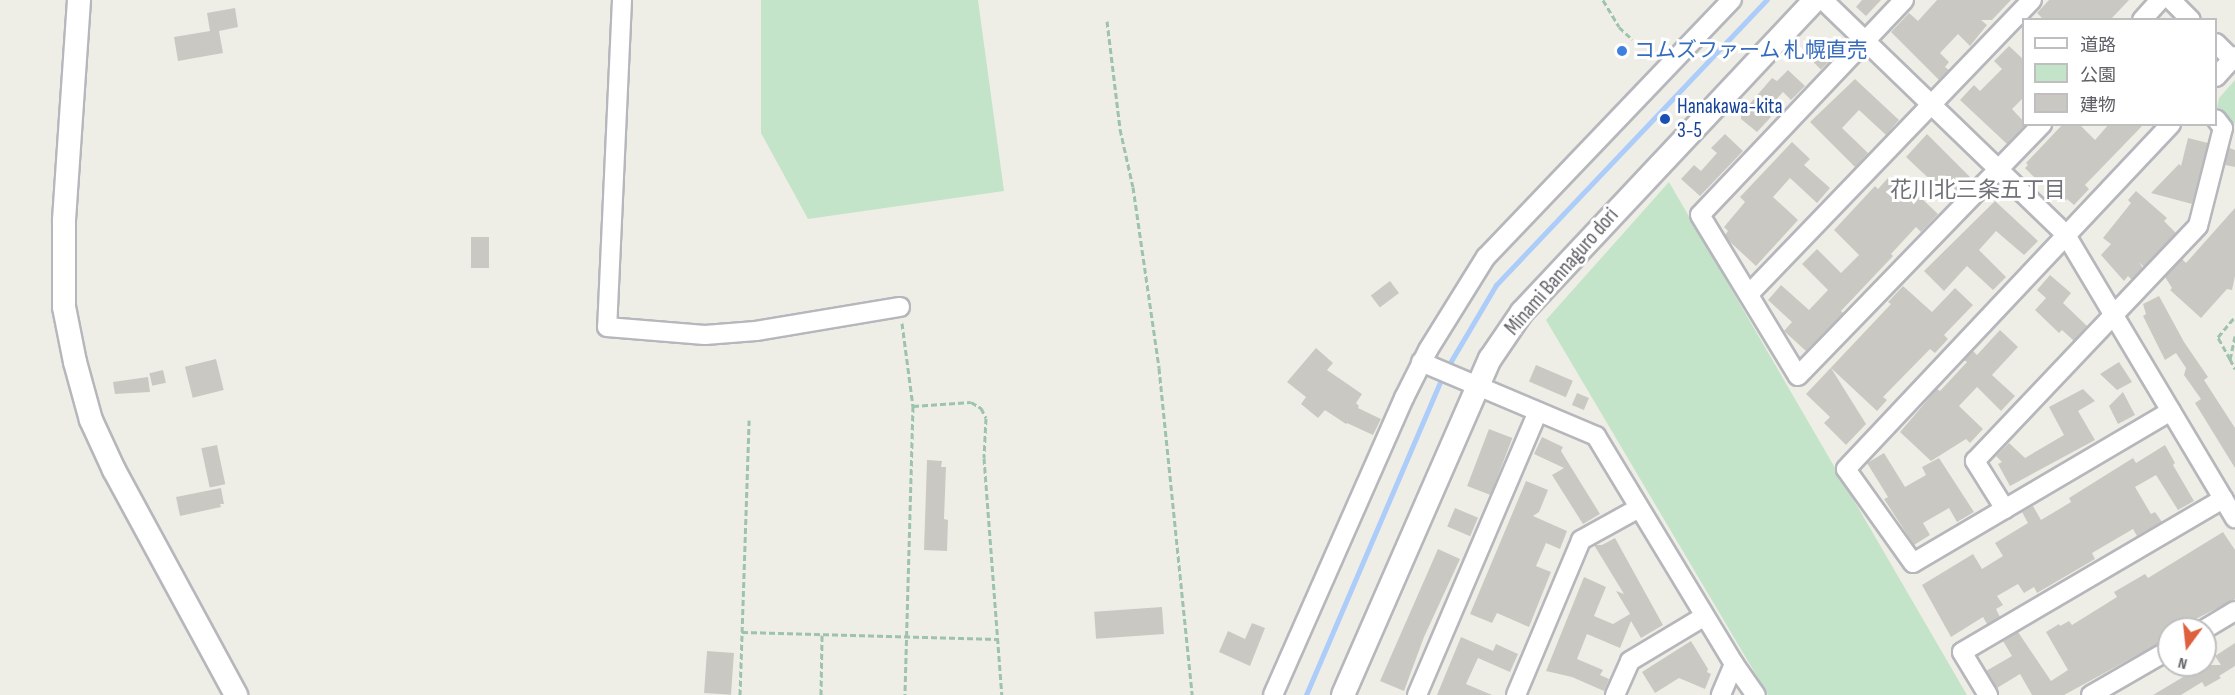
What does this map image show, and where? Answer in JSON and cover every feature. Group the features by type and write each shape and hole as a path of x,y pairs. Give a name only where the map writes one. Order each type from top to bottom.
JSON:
{"street":[{"path":"79,0 64,220 64,307 75,362 91,420 114,470 236,695"},
{"path":"622,0 607,327 705,335 756,331 900,307"},
{"path":"1273,695 1428,365 1486,257 1732,0"},
{"name":"Minami Bannaguro dori","path":"1343,695 1490,359 1522,312 1815,0"},
{"path":"1823,0 2066,235 2235,519"},
{"path":"1904,0 1700,215 1798,376 2040,126"},
{"path":"1749,294 2032,0"},
{"path":"2144,18 2160,0"},
{"path":"2171,0 2189,18"},
{"path":"2217,44 2234,58 2217,76"},
{"path":"2005,509 1975,461 2115,317 2198,226 2223,128 2217,120"},
{"path":"2169,126 1846,468 1913,563 2171,411"},
{"path":"1428,365 1596,436 1734,664 1756,695"},
{"path":"1417,695 1538,412"},
{"path":"1988,695 1962,652 2223,499"},
{"path":"1516,695 1581,540 1639,508"},
{"path":"2217,622 2235,612"},
{"path":"1615,695 1630,662 1705,616"},
{"path":"2091,695 2157,657"},
{"path":"1721,695 1734,664"}],"path":[{"path":"1604,0 1619,27 1632,39"},
{"path":"1107,21 1120,129 1133,186 1159,368 1192,695"},
{"path":"900,307 913,406 906,695"},
{"path":"2235,317 2218,337 2235,369"},
{"path":"2229,359 2235,336"},
{"path":"913,406 971,402 981,408 986,418 984,458 1002,695"},
{"path":"740,695 749,420"},
{"path":"742,632 997,639"},
{"path":"821,695 822,635"}],"green space":[{"path":"761,0 978,0 1004,191 808,219 761,133"},
{"path":"2235,80 2235,124 2217,107 2219,98"},
{"path":"1669,182 1967,695 1768,695 1546,320"}],"building":[{"path":"1862,0 1881,0 1866,16 1856,7"},
{"path":"1937,0 2011,0 1992,20 1981,20 1987,25 1970,46 1958,34 1940,53 1949,62 1945,67 1949,70 1939,80 1891,32 1909,13 1918,21"},
{"path":"2049,0 2129,0 2112,18 2042,18 2037,13"},
{"path":"235,8 238,27 219,31 223,53 178,61 174,37 210,31 207,13"},
{"path":"1818,37 1836,55 1821,70 1803,52"},
{"path":"2009,46 2022,58 2022,99 2012,109 2022,120 2022,126 2024,126 2007,144 1960,100 1974,85 1980,91 2002,69 1994,61"},
{"path":"1788,70 1805,86 1791,100 1783,92 1765,112 1771,117 1757,132 1741,119 1741,114 1772,78 1777,81"},
{"path":"1855,79 1899,120 1886,135 1859,110 1842,128 1868,153 1855,167 1810,122"},
{"path":"2061,126 2081,126 2095,140 2107,126 2142,126 2085,185 2089,189 2074,205 2067,199 2065,201 2042,181 2040,183 2025,168 2028,165 2026,163"},
{"path":"1725,134 1743,151 1700,196 1681,179 1694,165 1701,171 1717,153 1711,148"},
{"path":"1927,134 1970,177 1956,192 1943,181 1938,187 1906,157"},
{"path":"2188,138 2208,143 2192,204 2151,193 2179,164 2181,166"},
{"path":"1792,142 1810,159 1804,165 1830,188 1817,203 1790,178 1773,197 1798,220 1756,266 1729,241 1725,235 1728,231 1724,227 1745,202 1740,197"},
{"path":"2229,148 2235,150 2235,167 2225,165"},
{"path":"1888,178 1914,201 1919,196 1938,214 1921,232 1916,227 1891,254 1893,256 1841,311 1843,313 1806,351 1784,331 1792,322 1768,300 1781,285 1809,310 1828,290 1802,264 1817,249 1841,273 1859,255 1834,230 1875,186 1878,189"},
{"path":"2136,191 2167,218 2164,221 2176,233 2144,267 2139,262 2143,268 2132,280 2128,276 2124,281 2101,255 2111,244 2103,238 2131,203 2128,200"},
{"path":"1995,201 2038,241 2024,255 1996,231 1979,250 2006,277 1993,290 1967,266 1944,291 1924,271"},
{"path":"2235,208 2235,276 2232,290 2227,289 2201,318 2170,290 2172,288 2165,277 2182,259 2186,263"},
{"path":"471,237 489,237 489,268 471,268"},
{"path":"2050,275 2071,293 2063,303 2087,326 2074,341 2062,330 2059,333 2035,310 2046,298 2037,290"},
{"path":"1390,281 1399,293 1380,307 1371,295"},
{"path":"1903,286 1932,312 1955,288 1973,305 1944,335 1948,339 1935,353 1930,349 1883,397 1887,400 1877,411 1831,368 1866,424 1846,445 1824,423 1830,417 1806,394 1891,304 1888,302"},
{"path":"2159,296 2184,342 2208,377 2204,380 2235,428 2235,468 2195,403 2201,399 2184,375 2186,368 2176,353 2165,360 2143,316 2146,314 2143,304"},
{"path":"2000,330 2018,347 1992,375 2015,396 2001,411 1977,387 1959,406 1983,429 1970,443 1966,439 1931,461 1900,432 1937,389 1940,391 1967,362 1964,360 1973,351 1977,355"},
{"path":"1316,348 1333,363 1327,370 1362,394 1356,403 1358,408 1381,419 1373,435 1346,424 1325,410 1318,418 1301,404 1306,397 1287,382"},
{"path":"216,359 224,390 193,398 185,367"},
{"path":"2119,362 2132,382 2117,390 2100,374"},
{"path":"1536,365 1573,381 1566,397 1529,382"},
{"path":"163,370 166,383 152,386 149,373"},
{"path":"148,377 150,392 115,394 113,382"},
{"path":"2083,389 2095,401 2078,411 2095,440 2010,486 1998,464 2002,462 1996,456 2009,443 2025,458 2064,435 2049,407"},
{"path":"2123,392 2135,415 2118,424 2109,406"},
{"path":"1577,393 1589,398 1584,410 1572,405"},
{"path":"1489,429 1512,438 1490,495 1467,486"},
{"path":"1542,437 1563,447 1561,451 1600,514 1583,524 1552,475 1564,468 1534,454"},
{"path":"217,445 225,484 210,487 201,448"},
{"path":"2165,445 2175,463 2173,465 2194,501 2178,510 2156,475 2135,487 2151,514 2155,512 2162,522 2137,536 2133,529 2092,553 2095,559 2037,593 2034,587 2024,593 2018,584 1997,596 2003,605 1996,609 2000,617 1987,624 1983,617 1951,637 1922,585 1973,554 1982,569 2003,556 1995,543 2028,523 2022,512 2033,506 2041,520 2071,502 2069,498 2133,458 2136,463"},
{"path":"1884,453 1905,487 1926,475 1922,467 1939,458 1974,512 1957,522 1949,508 1923,523 1930,535 1914,545 1884,499 1888,497 1867,463"},
{"path":"927,460 942,461 941,467 946,467 944,519 948,520 947,551 924,550"},
{"path":"1526,481 1548,490 1539,512 1533,516 1567,531 1560,549 1546,543 1536,566 1551,572 1529,627 1497,613 1492,623 1470,614"},
{"path":"221,488 224,504 220,504 221,507 180,516 176,497"},
{"path":"1455,508 1478,518 1470,536 1447,526"},
{"path":"2223,532 2235,550 2235,599 2200,617 2157,617 2157,644 2154,646 2064,695 2032,695 2020,674 1997,688 1986,671 2012,656 2003,641 2018,632 2051,681 2068,670 2046,632 2069,621 2072,625 2117,597 2114,592 2145,574 2148,578"},
{"path":"1615,538 1663,625 1641,638 1631,621 1620,648 1587,634 1577,659 1603,670 1600,675 1609,679 1604,691 1572,677 1546,671 1584,577 1606,587 1594,616 1613,624 1630,614 1616,591 1624,594 1594,545 1602,545"},
{"path":"1438,549 1460,559 1424,637 1404,691 1380,681"},
{"path":"1162,607 1164,634 1096,639 1094,612"},
{"path":"1252,623 1265,628 1250,666 1219,652 1228,631 1245,639"},
{"path":"1461,637 1493,651 1496,644 1518,654 1510,672 1478,658 1466,684 1492,695 1437,695"},
{"path":"1691,641 1708,669 1707,672 1711,674 1705,689 1679,678 1655,693 1642,672"},
{"path":"2235,643 2235,666 2219,676 2221,678 2205,687 2202,682 2181,695 2153,695 2183,677 2217,677 2217,665 2221,665 2217,655"},
{"path":"707,651 734,653 731,695 704,693"}],"waterway":[{"path":"1447,368 1496,285 1766,0"},
{"path":"1306,695 1443,375"}],"place":[{"name":"コムズファーム 札幌直売","path":"1622,51"},
{"name":"Hanakawa-kita 3-5","path":"1665,119"}],"district":[{"name":"花川北三条五丁目","path":"1978,191"}]}
